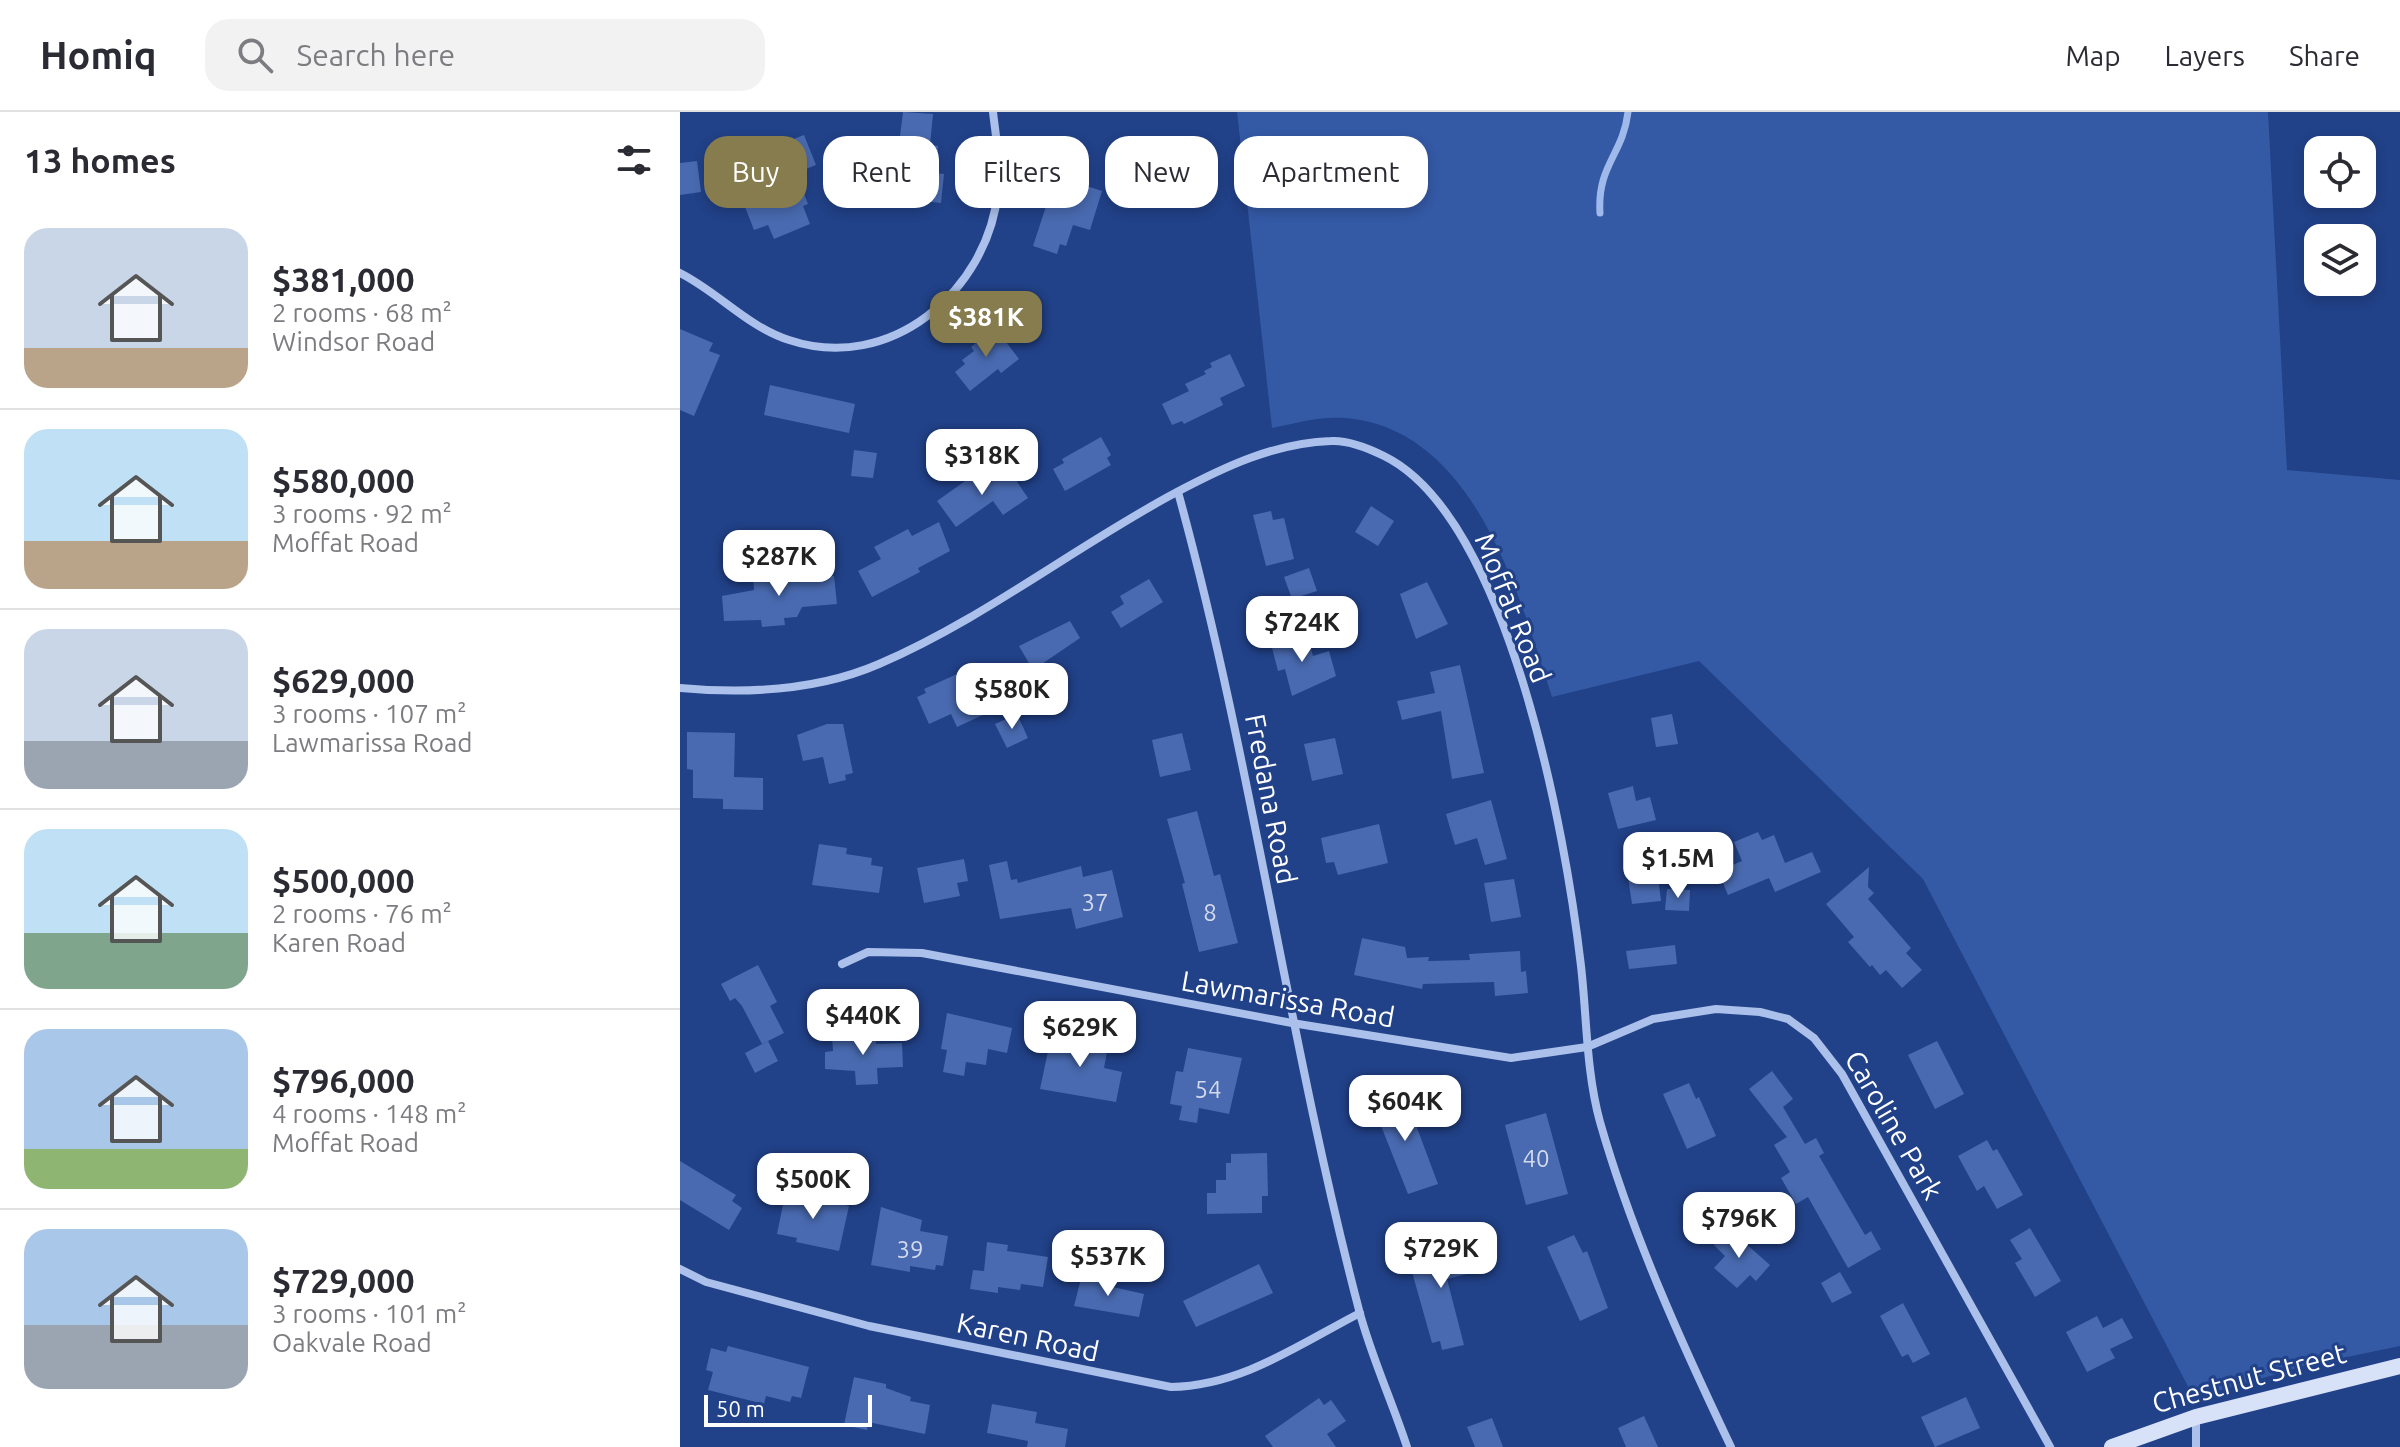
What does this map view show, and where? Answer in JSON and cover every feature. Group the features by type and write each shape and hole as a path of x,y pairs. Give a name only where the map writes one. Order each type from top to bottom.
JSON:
{"main road":[{"name":"Chestnut Street","path":"2112,1447 2196,1417 2400,1366"}],"street":[{"path":"680,273 761,328 789,340 823,347 860,345 897,334 937,312 959,289 977,258 992,223 999,190 993,112"},
{"name":"Moffat Road","path":"680,688 763,691 807,685 874,667 922,645 1122,521 1245,459 1292,446 1335,440 1387,457 1411,472 1439,498 1469,549 1498,613 1529,704 1561,833 1581,967 1587,1047 1599,1118 1623,1190 1689,1358 1731,1447"},
{"name":"Fredana Road","path":"1178,492 1211,611 1292,1023 1360,1313 1407,1447"},
{"name":"Lawmarissa Road","path":"842,964 868,952 922,953 1292,1023 1511,1058 1587,1047"},
{"name":"Caroline Park","path":"1587,1047 1653,1019 1716,1009 1760,1012 1788,1019 1814,1038 1842,1074 2050,1447"},
{"name":"Karen Road","path":"680,1269 720,1286 869,1326 1072,1370 1171,1387 1204,1386 1241,1376 1360,1313"},
{"path":"2196,1417 2196,1447"}],"shaded area":[{"path":"1237,112 2268,112 2287,470 2400,480 2400,1346 2304,1366 2194,1398 1923,879 1699,661 1552,697 1506,566 1484,523 1458,484 1427,451 1390,429 1345,418 1317,419 1272,428 1248,208 1428,208 1428,136 1240,136"}],"building":[{"path":"903,112 933,114 931,136 900,136"},
{"path":"807,142 816,165 807,169"},
{"path":"697,161 701,192 680,195 680,163"},
{"path":"939,173 944,174 939,203"},
{"path":"1089,187 1102,191 1090,230 1073,225 1066,246 1060,244 1057,254 1033,246 1045,208 1089,208"},
{"path":"745,208 804,208 810,224 774,239 768,225 754,230"},
{"path":"995,327 1019,359 1001,373 998,369 970,391 955,372 965,364 962,360 974,351 971,347"},
{"path":"680,329 713,343 709,351 720,355 694,416 680,410"},
{"path":"1230,354 1245,386 1220,398 1223,405 1184,424 1182,421 1172,425 1162,404 1189,391 1185,384 1206,374 1204,371 1212,367 1210,363"},
{"path":"770,385 855,404 849,433 764,415"},
{"path":"1101,437 1111,455 1107,458 1111,465 1065,491 1053,469 1064,463 1062,459"},
{"path":"854,450 877,453 873,478 851,476"},
{"path":"1009,470 1028,498 1003,515 993,501 956,527 937,501 975,474 984,487"},
{"path":"1371,506 1394,521 1378,546 1355,532"},
{"path":"1271,511 1273,520 1284,518 1294,559 1266,566 1253,515"},
{"path":"939,522 950,551 918,568 920,572 872,597 858,571 881,559 874,547 908,529 912,536"},
{"path":"1309,568 1317,591 1292,599 1284,577"},
{"path":"793,570 794,579 834,576 837,604 802,607 797,617 784,618 785,625 762,627 761,620 724,621 722,596 754,590 753,578 774,577 774,571"},
{"path":"1149,579 1163,602 1121,628 1111,612 1124,604 1120,596"},
{"path":"1427,582 1448,624 1416,639 1400,594"},
{"path":"1070,621 1080,638 1033,670 1019,646"},
{"path":"1307,634 1313,656 1329,651 1336,676 1292,696 1285,669 1278,671 1271,644"},
{"path":"1460,665 1484,773 1452,779 1441,711 1402,720 1397,701 1435,693 1430,672"},
{"path":"966,670 985,714 957,727 951,714 929,724 917,697 926,693 924,689"},
{"path":"1017,714 1028,738 1007,748 995,724"},
{"path":"1672,714 1678,744 1656,747 1651,718"},
{"path":"827,724 843,724 853,773 845,775 846,780 829,784 823,757 803,761 797,735"},
{"path":"687,732 735,733 734,777 763,778 763,810 723,809 723,799 693,798 693,770 687,769"},
{"path":"1182,733 1191,770 1160,777 1152,740"},
{"path":"1335,738 1343,774 1312,781 1304,744"},
{"path":"1633,786 1636,801 1650,797 1656,820 1618,829 1608,793"},
{"path":"1491,800 1507,859 1485,865 1477,838 1455,845 1446,814"},
{"path":"1197,811 1214,876 1220,874 1238,943 1199,952 1182,884 1185,883 1167,819"},
{"path":"1379,824 1388,863 1338,875 1334,862 1326,863 1321,838"},
{"path":"1758,832 1762,840 1774,835 1785,863 1812,852 1821,872 1775,892 1769,878 1728,895 1718,871 1742,861 1734,842"},
{"path":"819,844 847,848 846,854 872,858 871,865 883,867 879,893 812,885"},
{"path":"964,859 968,881 957,883 960,896 924,903 917,868"},
{"path":"1656,860 1661,901 1632,904 1626,864"},
{"path":"1007,861 1011,880 1017,879 1018,883 1081,866 1083,877 1112,870 1123,917 1076,929 1071,908 1000,919 989,865"},
{"path":"1869,867 1868,887 1874,893 1868,899 1911,948 1906,953 1922,970 1902,988 1886,970 1880,975 1872,965 1870,967 1848,942 1854,937 1826,904"},
{"path":"1514,879 1521,917 1491,922 1484,883"},
{"path":"1667,889 1690,890 1689,911 1665,910"},
{"path":"1362,938 1405,947 1407,958 1429,957 1428,961 1470,960 1469,954 1520,951 1521,972 1526,971 1528,993 1495,996 1494,982 1423,984 1422,989 1354,975"},
{"path":"1675,945 1677,964 1629,969 1626,951"},
{"path":"758,965 777,1002 770,1006 784,1033 762,1044 742,1006 735,998 730,1001 721,984"},
{"path":"947,1013 1012,1028 1007,1053 988,1049 986,1065 966,1062 964,1076 943,1072 947,1050 941,1049"},
{"path":"1074,1033 1109,1041 1104,1068 1122,1072 1116,1102 1040,1089 1051,1037 1072,1042"},
{"path":"875,1034 876,1044 902,1043 903,1067 877,1068 878,1084 856,1085 855,1071 825,1069 825,1052 833,1051 832,1036"},
{"path":"768,1041 778,1061 755,1073 745,1053"},
{"path":"1937,1041 1964,1094 1935,1109 1908,1055"},
{"path":"1188,1048 1242,1058 1229,1114 1199,1108 1197,1123 1179,1120 1182,1106 1170,1104 1176,1071 1183,1072"},
{"path":"1772,1071 1793,1099 1783,1107 1805,1144 1816,1138 1824,1153 1819,1156 1865,1235 1871,1231 1881,1249 1848,1268 1808,1197 1796,1204 1781,1178 1790,1172 1774,1145 1787,1137 1749,1089"},
{"path":"1689,1083 1696,1099 1699,1097 1716,1136 1687,1149 1663,1094"},
{"path":"1404,1093 1438,1184 1408,1194 1372,1103"},
{"path":"1546,1113 1568,1194 1526,1205 1505,1125"},
{"path":"1987,1140 1993,1151 1997,1149 2023,1195 1997,1209 1984,1186 1977,1191 1958,1156"},
{"path":"1267,1153 1268,1196 1262,1196 1262,1213 1207,1214 1207,1193 1216,1193 1216,1180 1226,1180 1226,1163 1231,1163 1231,1154"},
{"path":"680,1161 736,1195 732,1201 742,1208 729,1230 680,1200"},
{"path":"786,1190 849,1206 839,1251 796,1242 797,1238 777,1234"},
{"path":"1718,1204 1734,1219 1716,1239 1700,1224"},
{"path":"881,1207 922,1220 920,1231 948,1236 943,1266 936,1265 935,1270 910,1266 910,1272 871,1265"},
{"path":"1728,1228 1770,1265 1756,1281 1750,1275 1737,1288 1714,1268 1725,1256 1714,1245"},
{"path":"2030,1228 2061,1281 2035,1297 2015,1263 2022,1259 2010,1240"},
{"path":"1574,1235 1583,1253 1587,1251 1608,1308 1580,1321 1547,1247"},
{"path":"1460,1238 1471,1273 1447,1279 1464,1345 1442,1350 1440,1341 1432,1343 1412,1272 1423,1269 1417,1249"},
{"path":"987,1242 1008,1245 1007,1251 1048,1257 1043,1287 1021,1284 1020,1290 998,1287 998,1293 970,1289 973,1270 984,1271"},
{"path":"1259,1264 1273,1293 1196,1327 1183,1301"},
{"path":"1840,1272 1852,1293 1832,1303 1821,1283"},
{"path":"1082,1275 1105,1281 1104,1285 1144,1294 1139,1317 1074,1306"},
{"path":"1903,1303 1930,1354 1913,1363 1908,1354 1902,1357 1880,1316"},
{"path":"2097,1316 2103,1328 2122,1318 2133,1338 2110,1349 2115,1358 2087,1372 2066,1332"},
{"path":"728,1346 809,1367 801,1398 792,1396 790,1402 766,1396 764,1404 708,1390 713,1372 706,1370 711,1348 726,1352"},
{"path":"854,1377 886,1384 886,1388 911,1397 910,1401 930,1405 925,1434 868,1422 867,1430 844,1425"},
{"path":"1966,1397 1980,1428 1935,1447 1921,1417"},
{"path":"1319,1398 1324,1405 1331,1400 1346,1421 1327,1434 1336,1447 1273,1447 1265,1436"},
{"path":"992,1404 1037,1412 1035,1423 1068,1429 1065,1447 1027,1447 1028,1441 987,1433"},
{"path":"1644,1416 1658,1447 1626,1447 1618,1428"},
{"path":"1492,1418 1503,1447 1475,1447 1467,1427"}],"waterway":[{"path":"1600,213 1602,183 1621,139 1628,112"}]}
